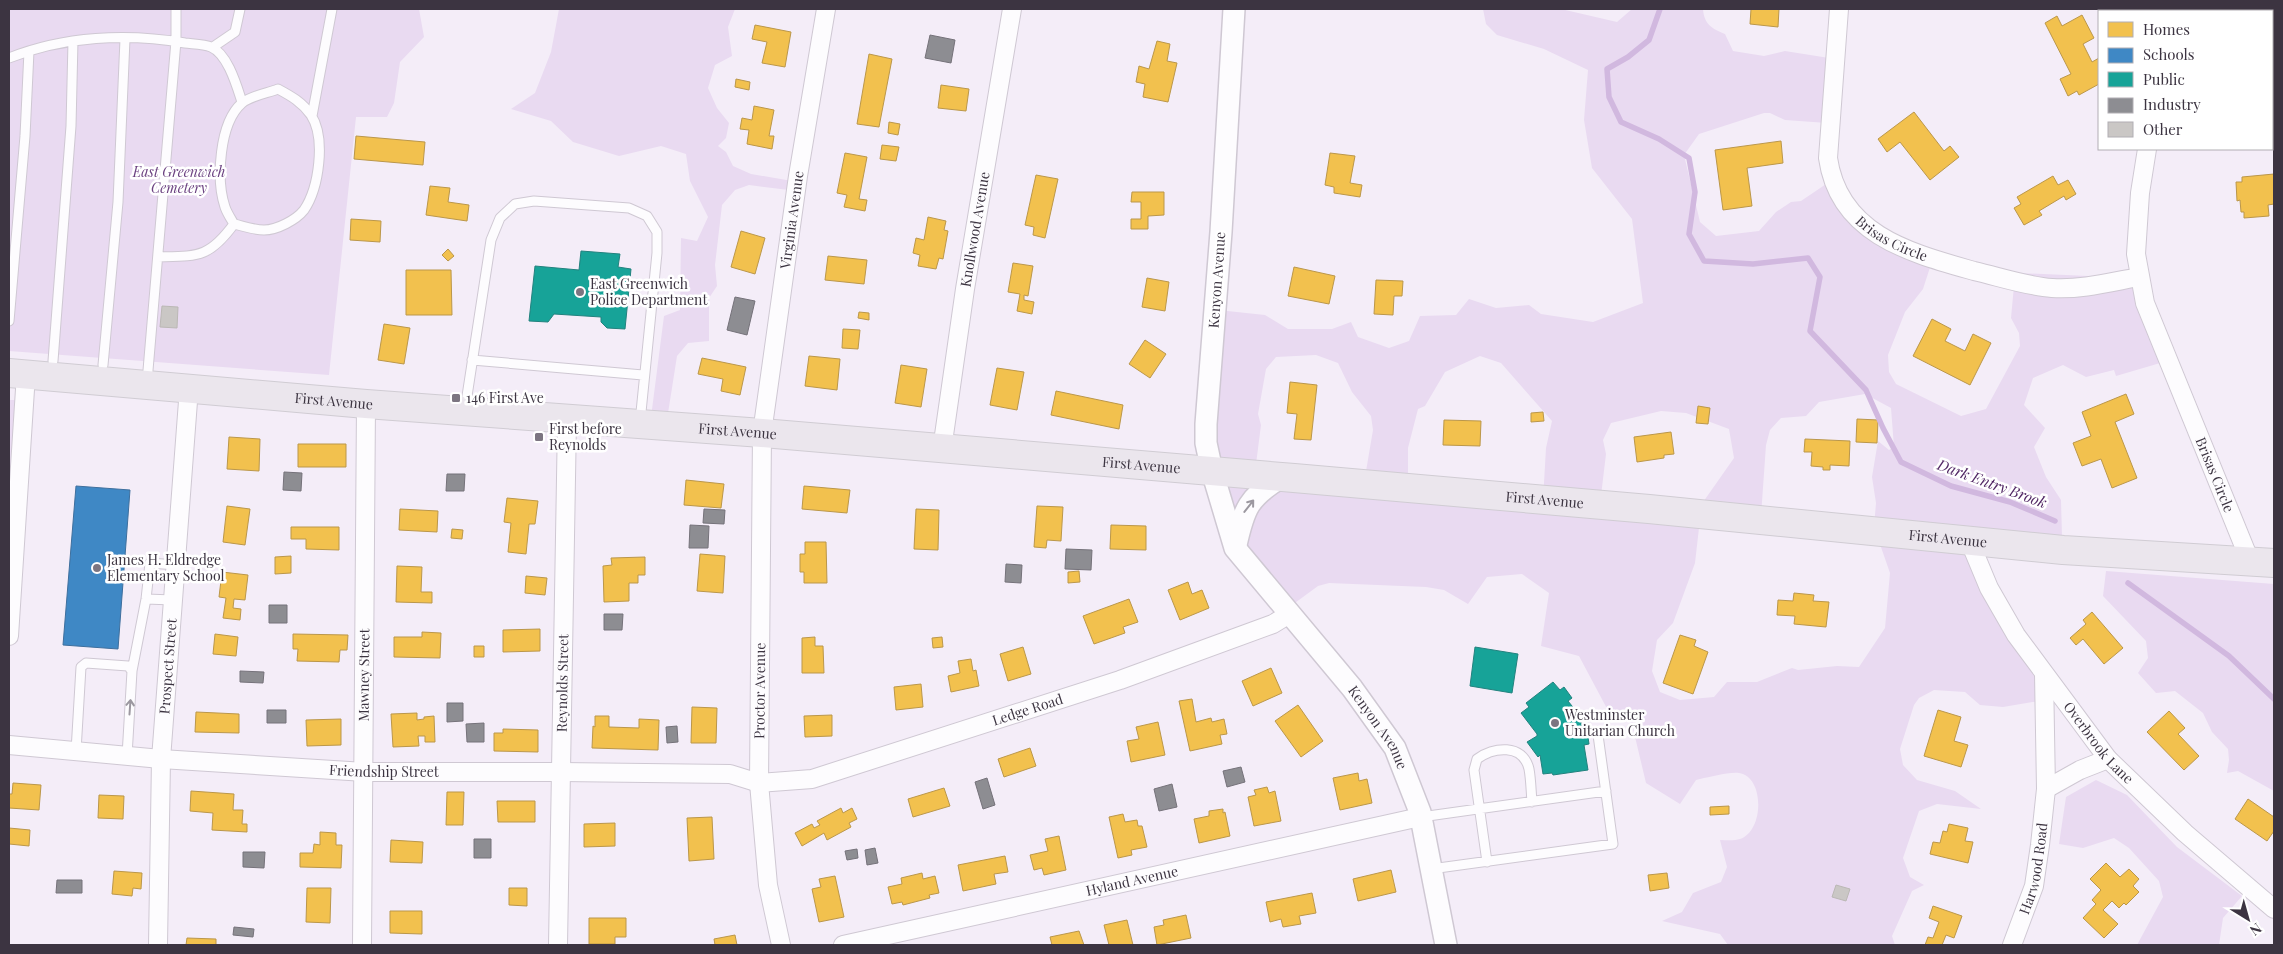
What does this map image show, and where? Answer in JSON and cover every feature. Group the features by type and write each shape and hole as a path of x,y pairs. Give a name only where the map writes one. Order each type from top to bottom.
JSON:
{"main road":[{"name":"First Avenue","path":"17,373 366,404 762,433 1282,477 2063,550 2262,562"}],"street":[{"name":"Virginia Avenue","path":"762,433 798,176 826,9"},
{"name":"Knollwood Avenue","path":"942,449 965,289 1012,9"},
{"name":"Kenyon Avenue","path":"1234,9 1221,232 1206,424 1206,443 1212,471 1235,548 1352,688 1395,748 1420,817 1446,945"},
{"name":"Brisas Circle","path":"1839,9 1828,158 1831,176 1838,192 1849,210 1862,222 1878,236 1919,256 2026,284 2051,288 2070,288 2139,277"},
{"name":"Brisas Circle","path":"2147,150 2140,187 2137,232 2139,277 2152,321 2262,562"},
{"path":"9,636 17,373"},
{"name":"Prospect Street","path":"158,945 161,759 189,388"},
{"name":"Mawney Street","path":"362,945 365,772 366,404"},
{"name":"Reynolds Street","path":"558,945 567,420"},
{"name":"Proctor Avenue","path":"762,433 759,783 768,885 781,945"},
{"path":"1235,548 1243,512 1263,488 1282,477"},
{"name":"Overbrook Lane","path":"1969,540 1989,588 2016,635 2108,759 2185,833 2274,908"},
{"name":"Ledge Road","path":"759,783 812,779 988,723 1120,680 1273,624 1291,613"},
{"name":"Harwood Road","path":"2012,945 2034,886 2046,789 2044,674"},
{"name":"Friendship Street","path":"9,745 161,759 365,772 730,774 759,783"},
{"path":"2046,789 2080,770 2108,759"},
{"name":"Hyland Avenue","path":"843,945 1420,817"}],"lane":[{"path":"147,385 176,41 176,9"},
{"path":"212,47 235,32 240,9"},
{"path":"312,116 297,99 278,90 242,102 230,118 222,144 221,188 225,208 234,224 264,230 286,224 303,210 316,182 320,147 312,116 332,9"},
{"path":"9,58 55,43 106,38 176,41 212,47 226,62 242,102"},
{"path":"103,365 118,202 125,39"},
{"path":"53,361 71,126 73,42"},
{"path":"9,321 26,136 29,50"},
{"path":"464,412 491,240 500,218 515,204 534,202 628,208 647,216 657,232 657,253 639,425"},
{"path":"158,257 187,256 208,252 234,224"},
{"path":"472,360 644,375"},
{"path":"127,756 132,671 146,599 150,563 176,566"},
{"path":"146,599 173,600"},
{"path":"76,751 81,667 86,663 128,666 132,671"},
{"path":"1430,869 1613,844 1598,735"},
{"path":"1488,862 1474,770 1477,759 1487,751 1503,749 1518,753 1529,768 1532,802"},
{"path":"1420,817 1606,792"}],"green space":[{"name":"East Greenwich Cemetery","path":"9,9 419,9 424,37 400,62 394,103 387,117 356,117 329,375 9,351"},
{"path":"559,9 735,9 728,27 732,56 715,65 708,88 717,108 729,123 726,138 718,146 726,152 733,166 751,174 798,182 797,191 749,185 735,190 722,205 715,265 717,286 709,298 709,341 688,343 677,356 666,426 650,425 664,316 680,310 681,238 697,241 708,217 690,181 686,154 661,146 619,156 573,142 551,121 511,109 535,93 551,52"},
{"path":"1483,9 1561,9 1617,22 1632,9 1703,9 1707,22 1716,30 1725,34 1733,51 1764,56 1785,51 1829,58 1827,123 1785,120 1770,113 1764,113 1699,134 1684,155 1700,222 1716,236 1759,231 1776,212 1791,202 1801,201 1835,178 1870,221 1934,255 1923,289 1905,312 1888,355 1889,372 1896,384 1961,416 1986,409 2020,346 2019,333 2011,318 2015,275 2018,273 2133,278 2167,361 2116,376 2114,370 2086,377 2063,365 2033,378 2024,405 2045,428 2034,447 2046,477 2061,500 2062,537 1972,542 2056,687 2039,701 2003,707 1980,705 1965,692 1934,690 1919,698 1914,705 1900,749 1903,765 1917,780 1955,791 1981,809 1937,804 1919,811 1903,858 1910,877 1924,885 1912,891 1892,936 1895,945 1728,945 1720,934 1662,921 1682,912 1693,893 1721,882 1727,867 1720,840 1740,839 1748,834 1754,825 1758,804 1757,793 1753,783 1747,776 1739,773 1696,780 1680,804 1646,783 1631,720 1612,718 1579,656 1541,646 1549,593 1522,574 1487,577 1468,604 1444,590 1426,587 1329,583 1318,586 1288,608 1238,539 1212,467 1218,310 1265,315 1288,329 1332,329 1351,322 1358,337 1389,348 1409,341 1420,316 1456,315 1469,299 1496,308 1529,305 1541,314 1593,322 1643,303 1632,219 1592,168 1584,120 1588,70 1544,49 1497,35 1486,24","holes":["1316,355 1338,363 1352,392 1371,416 1373,430 1364,483 1255,472 1261,425 1258,414 1266,369 1276,357","1480,356 1501,363 1552,421 1546,448 1543,500 1408,483 1408,448 1418,409 1425,406 1445,372","1865,394 1891,408 1894,447 1889,450 1878,441 1872,477 1876,503 1874,527 1890,573 1885,628 1859,667 1837,666 1798,670 1792,668 1757,682 1727,682 1714,697 1680,700 1660,692 1652,671 1657,640 1673,623 1695,563 1700,519 1761,516 1766,445 1770,430 1781,418 1806,416 1819,402","1661,411 1686,413 1729,429 1734,458 1694,515 1600,504 1606,454 1603,440 1611,423"]},
{"path":"9,400 16,400 9,508"},
{"path":"2106,571 2274,584 2274,791 2238,771 2227,773 2228,749 2212,732 2203,713 2175,691 2156,693 2138,673 2148,658 2146,641 2103,596"},
{"path":"2096,780 2127,795 2177,847 2242,896 2223,918 2219,945 2137,945 2163,897 2159,881 2129,848 2114,838 2083,848 2059,844 2066,797"}],"building: Homes":[{"path":"1751,9 1779,9 1778,27 1750,24"},
{"path":"2082,15 2094,38 2083,44 2092,62 2098,59 2098,85 2079,95 2077,91 2068,96 2060,79 2071,74 2045,23 2057,16 2062,26"},
{"path":"755,25 791,32 785,67 762,63 767,42 752,39"},
{"path":"2273,30 2274,30 2273,55"},
{"path":"1157,41 1170,44 1167,61 1177,63 1168,102 1143,97 1145,84 1136,82 1139,66 1149,69"},
{"path":"869,54 892,59 879,127 857,124"},
{"path":"736,79 750,82 749,90 735,87"},
{"path":"941,85 969,89 966,111 938,108"},
{"path":"754,106 774,110 769,136 774,136 772,149 747,144 749,130 740,129 742,118 752,120"},
{"path":"1914,112 1944,151 1950,146 1959,157 1930,180 1900,142 1887,152 1878,139"},
{"path":"889,122 900,124 898,135 888,133"},
{"path":"356,136 425,142 423,165 354,159"},
{"path":"1781,141 1783,163 1747,168 1752,206 1723,210 1715,150"},
{"path":"882,145 899,147 896,161 880,159"},
{"path":"845,153 867,157 859,199 867,200 865,211 844,207 847,195 837,193"},
{"path":"1330,153 1355,156 1350,183 1362,185 1360,197 1334,193 1334,187 1325,185"},
{"path":"2274,174 2274,204 2268,205 2269,216 2244,218 2244,212 2241,212 2240,200 2237,201 2236,182 2242,182 2242,177"},
{"path":"1036,175 1058,179 1045,238 1033,235 1034,227 1025,225"},
{"path":"2053,176 2058,185 2068,180 2076,194 2066,200 2064,196 2039,211 2042,215 2024,225 2014,208 2021,204 2017,197"},
{"path":"430,186 450,188 448,202 469,205 467,221 426,215"},
{"path":"1132,192 1164,192 1164,215 1148,216 1148,229 1131,229 1131,219 1141,219 1141,202 1131,202"},
{"path":"928,217 946,221 944,230 948,231 943,259 939,258 936,269 918,266 920,255 913,253 916,238 924,240"},
{"path":"351,219 381,221 380,242 350,240"},
{"path":"741,231 765,238 755,274 731,267"},
{"path":"448,249 454,256 448,261 442,255"},
{"path":"828,256 867,260 864,284 825,280"},
{"path":"1013,263 1033,266 1028,296 1024,295 1024,300 1034,302 1032,314 1017,311 1020,294 1008,292"},
{"path":"1294,267 1335,276 1329,304 1288,296"},
{"path":"406,270 451,270 452,315 406,315"},
{"path":"1147,278 1169,282 1165,311 1142,307"},
{"path":"1376,280 1403,281 1402,296 1394,296 1393,315 1374,314"},
{"path":"859,312 869,313 869,320 858,318"},
{"path":"1932,319 1951,329 1945,341 1965,351 1973,334 1991,343 1970,385 1913,356"},
{"path":"384,324 410,328 404,364 378,360"},
{"path":"843,329 860,330 858,349 842,348"},
{"path":"1145,340 1166,354 1150,378 1129,364"},
{"path":"809,356 840,359 837,390 805,386"},
{"path":"702,358 746,367 740,395 721,391 723,379 698,374"},
{"path":"901,365 927,369 921,407 895,403"},
{"path":"997,368 1024,372 1017,410 990,405"},
{"path":"1290,382 1317,385 1311,440 1294,439 1297,414 1287,413"},
{"path":"1056,391 1123,405 1119,429 1051,415"},
{"path":"2126,394 2134,414 2115,422 2137,478 2112,488 2101,459 2082,466 2073,443 2091,436 2082,412"},
{"path":"1698,406 1710,408 1708,424 1696,423"},
{"path":"1543,412 1544,421 1531,422 1531,413"},
{"path":"1857,419 1878,420 1877,443 1856,442"},
{"path":"1444,420 1481,421 1480,446 1443,445"},
{"path":"1671,432 1674,454 1664,455 1664,458 1637,462 1634,437"},
{"path":"229,437 260,439 259,471 227,469"},
{"path":"1805,439 1850,441 1849,466 1830,465 1830,470 1823,470 1823,467 1811,466 1812,452 1804,452"},
{"path":"298,444 346,444 346,467 298,467"},
{"path":"686,480 724,484 721,508 684,505"},
{"path":"804,486 850,490 847,513 802,509"},
{"path":"507,498 538,501 535,524 529,524 526,554 508,552 511,523 504,522"},
{"path":"227,506 250,509 245,545 223,542"},
{"path":"1037,506 1063,507 1061,541 1047,540 1046,548 1034,547"},
{"path":"400,509 438,511 437,532 399,530"},
{"path":"916,509 939,510 938,550 914,549"},
{"path":"1111,525 1146,526 1146,550 1110,549"},
{"path":"291,527 339,527 339,550 306,549 306,539 291,539"},
{"path":"452,529 463,530 462,539 451,538"},
{"path":"805,542 826,542 827,583 804,583 804,572 800,572 800,554 805,554"},
{"path":"700,554 725,556 723,593 697,591"},
{"path":"291,556 291,573 275,574 275,557"},
{"path":"645,557 645,575 638,575 638,583 629,583 629,601 604,602 603,566 612,565 611,558"},
{"path":"397,566 422,567 421,592 432,592 432,603 396,602"},
{"path":"1079,571 1080,582 1068,583 1068,572"},
{"path":"222,572 248,575 245,600 234,599 233,608 241,609 240,620 223,618 226,598 219,597"},
{"path":"526,576 547,578 545,595 525,593"},
{"path":"1188,582 1192,594 1202,590 1209,608 1180,620 1168,590"},
{"path":"1794,593 1814,595 1813,601 1829,602 1826,627 1794,624 1795,616 1777,615 1778,600 1793,601"},
{"path":"1129,599 1138,622 1123,627 1125,633 1094,644 1083,616"},
{"path":"2092,612 2123,648 2104,664 2083,639 2076,645 2070,638 2086,624 2083,620"},
{"path":"540,629 540,651 503,652 503,630"},
{"path":"422,632 441,633 440,658 394,657 394,637 422,637"},
{"path":"215,634 238,637 236,656 213,654"},
{"path":"293,634 348,635 347,650 340,650 339,662 297,661 298,649 293,649"},
{"path":"1680,635 1696,640 1694,646 1708,652 1693,694 1663,683"},
{"path":"815,637 815,646 823,646 824,673 802,673 802,638"},
{"path":"942,637 943,647 933,648 932,638"},
{"path":"474,646 484,646 484,657 474,657"},
{"path":"1023,647 1031,674 1008,681 1000,654"},
{"path":"971,659 973,671 976,670 979,686 951,692 948,676 960,673 958,661"},
{"path":"1271,668 1282,693 1253,706 1242,681"},
{"path":"921,684 923,707 896,710 894,687"},
{"path":"1192,699 1196,722 1211,718 1212,722 1224,719 1227,734 1220,735 1222,744 1190,751 1179,701"},
{"path":"1298,705 1323,741 1301,757 1275,721"},
{"path":"692,707 717,708 716,743 691,743"},
{"path":"1938,710 1961,717 1954,741 1968,745 1961,767 1924,756"},
{"path":"2169,711 2185,728 2178,734 2199,756 2184,770 2147,732"},
{"path":"196,712 239,714 239,733 195,732"},
{"path":"417,713 417,720 434,716 435,742 425,742 425,736 418,736 419,746 393,747 391,714"},
{"path":"832,715 832,736 805,737 804,716"},
{"path":"595,716 609,716 609,727 639,728 639,719 659,720 658,750 592,748"},
{"path":"341,719 341,745 307,746 306,720"},
{"path":"1158,722 1165,755 1131,762 1127,741 1139,739 1136,727"},
{"path":"503,729 538,730 538,752 494,751 494,733 503,733"},
{"path":"1030,748 1036,766 1004,777 998,759"},
{"path":"1358,773 1359,781 1367,779 1372,803 1340,810 1333,778"},
{"path":"13,783 41,785 39,810 9,808 9,794 12,794"},
{"path":"1267,787 1269,793 1275,791 1281,821 1254,826 1248,797 1256,795 1254,790"},
{"path":"944,788 950,806 913,817 908,799"},
{"path":"191,791 234,794 233,810 243,810 242,824 247,824 247,832 212,830 213,813 190,811"},
{"path":"447,792 464,792 463,825 446,825"},
{"path":"99,795 124,796 123,819 98,818"},
{"path":"2248,799 2274,817 2274,831 2267,841 2235,819"},
{"path":"497,801 535,801 535,822 498,822"},
{"path":"1729,806 1729,814 1710,815 1710,807"},
{"path":"841,808 843,813 852,808 857,819 849,823 851,827 827,840 824,833 802,846 795,833 812,824 814,828 820,825 817,821"},
{"path":"1223,809 1230,836 1199,843 1194,819 1209,816 1209,811"},
{"path":"1123,814 1125,822 1137,820 1138,826 1142,826 1147,847 1131,850 1132,855 1118,858 1109,817"},
{"path":"712,817 714,859 689,861 687,818"},
{"path":"615,823 615,846 584,847 584,824"},
{"path":"1949,824 1968,828 1965,841 1973,842 1968,863 1930,854 1933,842 1940,843 1943,831 1947,832"},
{"path":"9,828 30,830 29,846 9,844"},
{"path":"320,832 336,833 336,845 342,845 341,868 300,867 300,853 313,853 314,844 320,845"},
{"path":"1059,836 1066,870 1044,875 1042,868 1034,870 1030,855 1048,851 1045,839"},
{"path":"391,840 423,842 422,863 390,862"},
{"path":"1005,856 1008,872 994,874 996,884 963,891 958,865"},
{"path":"2106,863 2120,877 2129,869 2139,879 2133,886 2139,892 2126,905 2124,903 2119,908 2112,901 2103,910 2118,924 2104,938 2083,918 2096,904 2092,900 2101,890 2090,879"},
{"path":"1391,870 1396,892 1358,901 1353,879"},
{"path":"114,871 142,873 141,889 133,888 132,896 112,894"},
{"path":"922,873 923,879 935,876 939,893 929,895 930,898 903,905 902,902 892,904 888,887 902,884 901,878"},
{"path":"1667,873 1669,888 1650,891 1648,875"},
{"path":"835,876 844,917 819,922 812,889 821,887 819,879"},
{"path":"307,888 331,888 330,923 306,922"},
{"path":"509,888 527,888 527,906 509,905"},
{"path":"1312,893 1316,913 1299,916 1301,924 1283,927 1281,919 1270,922 1266,902"},
{"path":"1933,906 1962,916 1954,938 1946,935 1942,945 1925,945 1928,937 1933,938 1939,922 1929,918"},
{"path":"390,911 422,911 422,934 390,933"},
{"path":"1186,915 1191,938 1157,945 1154,927 1164,925 1163,920"},
{"path":"589,918 626,918 626,937 615,937 615,944 589,944"},
{"path":"1127,920 1133,945 1109,945 1104,925"},
{"path":"1079,931 1084,945 1052,945 1050,937"},
{"path":"735,935 737,945 715,945 714,939"},
{"path":"187,938 216,939 216,945 186,945"}],"building: Schools":[{"name":"James H. Eldredge Elementary School","path":"76,486 130,490 118,649 63,645"}],"building: Public":[{"name":"East Greenwich Police Department","path":"581,251 620,254 618,267 631,269 625,329 607,328 601,322 601,317 554,314 548,322 529,321 535,266 579,270"},
{"path":"1475,647 1518,654 1512,693 1470,686"},
{"name":"Westminster Unitarian Church","path":"1553,682 1560,690 1564,687 1572,698 1568,701 1580,716 1582,731 1587,730 1589,744 1584,745 1588,770 1553,775 1552,773 1543,774 1540,755 1538,757 1527,742 1537,736 1537,734 1521,713 1529,707 1526,703"}],"building: Industry":[{"path":"930,35 955,40 951,63 925,58"},
{"path":"735,297 755,301 747,335 727,330"},
{"path":"284,472 302,473 301,491 283,490"},
{"path":"447,474 465,474 464,491 446,491"},
{"path":"704,509 725,510 724,524 703,523"},
{"path":"690,525 709,526 708,548 689,548"},
{"path":"1066,549 1092,550 1091,570 1065,569"},
{"path":"1006,564 1022,565 1021,583 1005,582"},
{"path":"269,605 287,605 287,623 269,623"},
{"path":"604,614 623,614 622,630 604,630"},
{"path":"240,671 264,672 263,683 240,682"},
{"path":"447,703 463,703 463,721 447,722"},
{"path":"267,710 286,710 286,723 267,723"},
{"path":"484,723 484,742 467,742 466,724"},
{"path":"677,726 678,742 667,743 666,727"},
{"path":"1241,767 1245,782 1227,787 1223,771"},
{"path":"987,778 995,805 983,809 975,782"},
{"path":"1172,784 1177,807 1159,811 1154,789"},
{"path":"474,839 491,839 491,858 474,858"},
{"path":"875,848 878,863 867,865 865,850"},
{"path":"857,849 858,858 847,860 845,851"},
{"path":"243,852 265,852 264,868 243,867"},
{"path":"57,880 82,880 82,893 56,893"},
{"path":"234,927 254,929 253,937 233,935"}],"building: Other":[{"path":"162,306 178,307 177,328 160,327"},
{"path":"1836,885 1850,889 1846,901 1832,897"}],"waterway":[{"name":"Dark Entry Brook","path":"1660,9 1649,40 1628,57 1607,69 1609,97 1621,122 1659,139 1689,158 1695,192 1689,234 1704,261 1753,264 1808,258 1820,277 1810,331 1866,390 1901,462 1951,486 2010,502 2055,521"},
{"name":"Dark Entry Brook","path":"2128,583 2229,656 2274,699"}],"place":[{"name":"East Greenwich Police Department","path":"580,292"},
{"name":"146 First Ave","path":"456,398"},
{"name":"First before Reynolds","path":"539,437"},
{"name":"James H. Eldredge Elementary School","path":"97,568"},
{"name":"Westminster Unitarian Church","path":"1555,723"}]}
